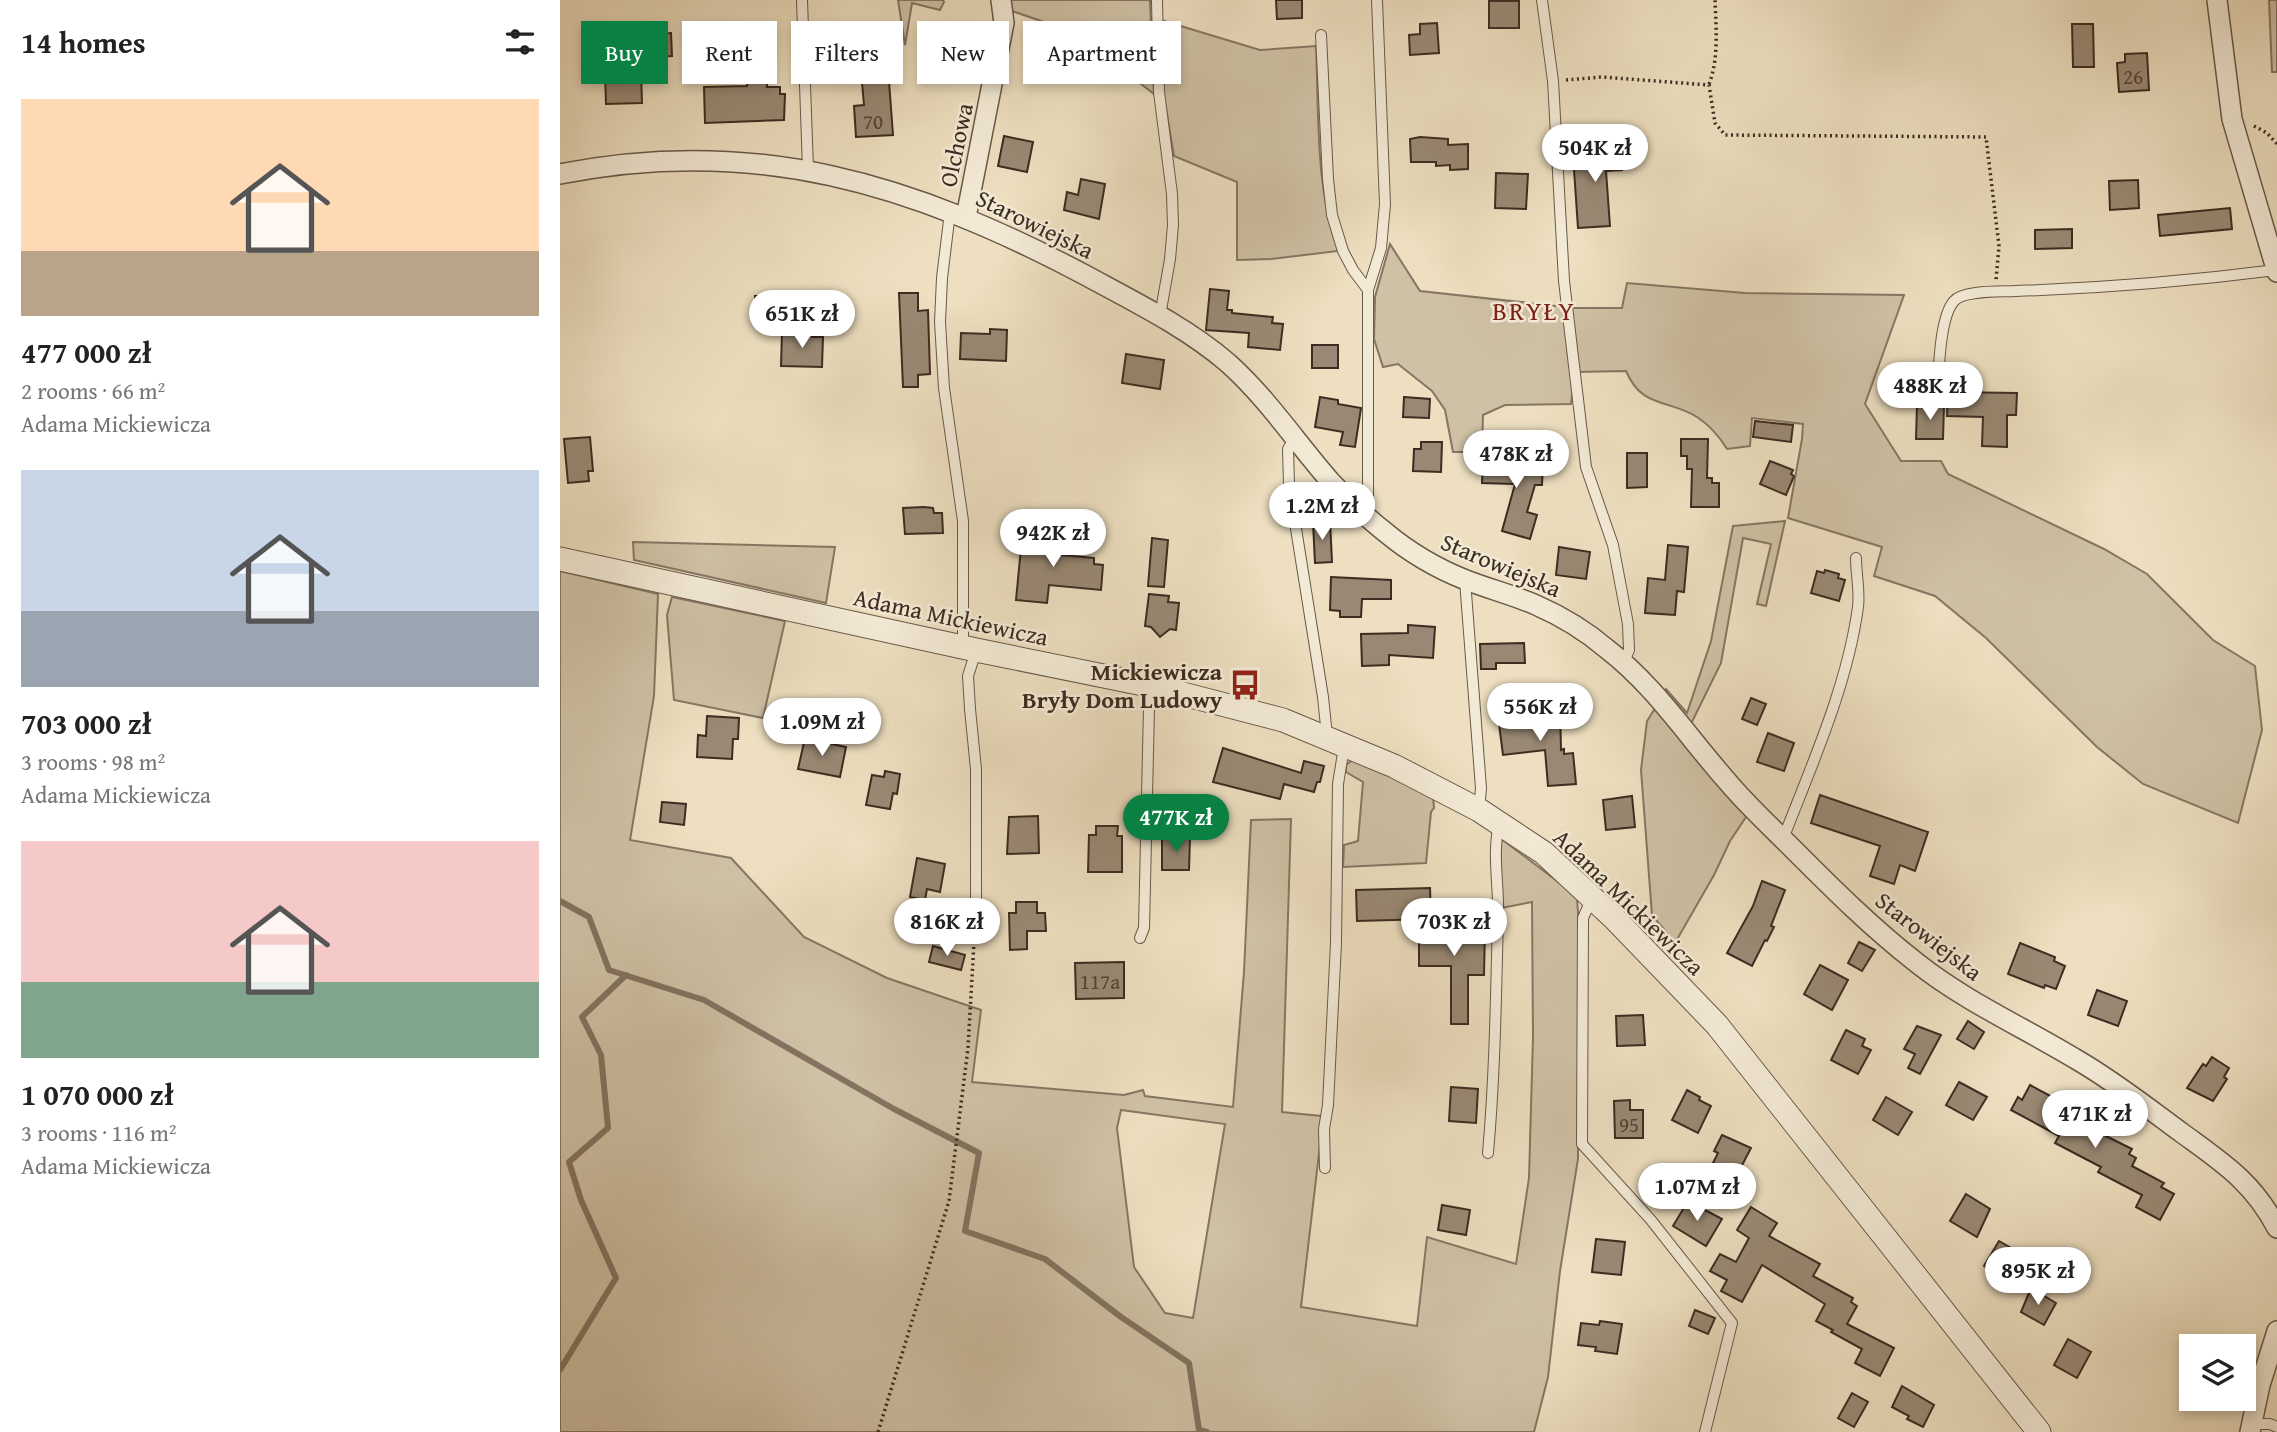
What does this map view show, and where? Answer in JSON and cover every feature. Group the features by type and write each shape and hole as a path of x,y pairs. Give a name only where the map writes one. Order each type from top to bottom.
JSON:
{"street":[{"name":"Olchowa","path":"958,214 1004,23 1001,0"},
{"path":"2217,0 2232,119 2277,271"},
{"name":"Starowiejska","path":"560,174 608,165 679,159 724,160 808,169 859,182 958,214 1055,259 1160,316 1223,359 1252,386 1332,482 1389,536 1419,556 1465,580 1555,615 1605,646 1624,662 1671,713 1730,785 1850,906 1940,981 2108,1080 2242,1178 2266,1207 2277,1228"},
{"name":"Adama Mickiewicza","path":"560,559 970,649 1155,686 1283,720 1394,766 1479,810 1544,853 1717,1024 2039,1432"},
{"path":"2251,1428 2260,1385 2277,1331"}],"lane":[{"path":"803,0 808,169"},
{"path":"1157,0 1159,92 1172,194 1173,225 1160,316"},
{"path":"1368,517 1368,290 1381,247 1385,204 1377,0"},
{"path":"1542,0 1553,81 1564,281 1586,467 1616,559 1630,641 1624,662"},
{"path":"1321,35 1332,215 1343,251 1368,290"},
{"path":"958,214 942,278 940,322 944,388 963,521 970,649 968,676 976,769 976,912"},
{"path":"1937,395 1944,325 1950,307 1961,297 1994,292 2112,287 2277,271"},
{"path":"1296,438 1289,445 1287,454 1289,485 1323,697 1336,741 1338,784 1336,943 1328,1105 1324,1129 1325,1168"},
{"path":"1783,839 1828,720 1849,653 1858,604 1856,558"},
{"path":"1465,580 1481,788 1479,810"},
{"path":"1140,938 1144,928 1149,708 1155,686"},
{"path":"1488,1153 1493,1103 1498,935 1495,844 1499,824"},
{"path":"1592,898 1583,918 1583,1144 1651,1220 1732,1323 1705,1432"},
{"path":"2251,1428 2270,1424 2277,1427"}],"path":[{"path":"1715,0 1716,43 1709,85 1715,123 1725,135 1986,137 1999,246 1994,292"},
{"path":"1553,81 1602,77 1709,85"},
{"path":"878,1432 949,1201 968,1048 976,912"}],"shaded area":[{"path":"898,0 944,2 940,10 912,3 905,45"},
{"path":"1006,0 1150,0 1151,21 1041,21 1009,10"},
{"path":"2269,0 2277,0 2277,72 2272,72"},
{"path":"1181,26 1260,50 1316,46 1322,176 1325,201 1338,251 1237,260 1237,182 1174,156 1163,84 1181,84"},
{"path":"1141,84 1154,84 1154,94"},
{"path":"1390,244 1420,291 1575,308 1622,308 1627,283 1745,293 1904,295 1865,404 1901,461 1941,461 1948,474 2104,549 2147,574 2213,640 2255,666 2262,730 2238,823 2143,784 2097,747 1986,638 1935,596 1874,576 1882,547 1788,518 1803,424 1752,418 1750,446 1727,449 1714,432 1697,417 1687,411 1657,402 1640,392 1626,371 1575,372 1571,404 1505,405 1483,415 1482,452 1453,452 1445,410 1432,391 1398,364 1383,367 1374,339 1375,297"},
{"path":"1785,521 1766,606 1757,604 1771,544 1743,538 1721,663 1689,728 1662,697 1666,689 1687,713 1711,641 1733,526"},
{"path":"633,542 835,547 826,603 634,560"},
{"path":"560,571 658,594 654,696 630,840 731,858 804,937 887,978 981,1010 972,1082 1124,1095 1143,1090 1145,1096 1233,1107 1244,972 1251,820 1291,819 1282,1112 1321,1116 1301,1307 1417,1326 1427,1237 1516,1264 1529,1178 1533,1037 1532,902 1501,908 1500,838 1577,899 1578,1159 1560,1271 1548,1377 1534,1432 560,1432","holes":["1121,1110 1225,1124 1193,1318 1165,1313 1134,1267 1117,1128"]},
{"path":"672,597 785,621 763,718 674,700 667,615"},
{"path":"1656,707 1748,814 1730,841 1675,943 1652,915 1641,770 1647,721"},
{"path":"1354,759 1433,797 1434,808 1431,812 1426,863 1343,867 1344,845 1358,841 1363,782 1346,772 1346,765"}],"building":[{"path":"1276,0 1302,0 1302,18 1277,19"},
{"path":"1489,1 1519,1 1519,28 1489,28"},
{"path":"1437,23 1439,53 1410,55 1409,35 1420,34 1420,24"},
{"path":"2072,24 2093,24 2094,67 2073,67"},
{"path":"668,33 671,33 672,56 668,56"},
{"path":"2147,53 2149,90 2119,92 2117,63 2125,62 2125,54"},
{"path":"605,84 641,84 642,103 606,104"},
{"path":"767,84 767,87 780,87 780,94 785,94 784,120 705,123 704,87"},
{"path":"862,84 889,84 893,135 856,137 854,106 864,105"},
{"path":"1004,136 1033,142 1027,172 998,166"},
{"path":"1410,139 1448,139 1448,145 1468,144 1468,169 1450,170 1450,165 1436,166 1436,162 1411,162"},
{"path":"1620,145 1622,170 1606,171 1610,226 1578,228 1573,155 1587,154 1587,147"},
{"path":"1496,173 1528,174 1526,209 1495,208"},
{"path":"1081,179 1105,184 1099,219 1064,210 1067,192 1078,195"},
{"path":"2138,180 2139,208 2110,210 2109,181"},
{"path":"2230,208 2232,229 2160,236 2158,215"},
{"path":"2072,229 2072,248 2035,249 2035,230"},
{"path":"1210,289 1229,291 1227,310 1232,310 1232,313 1273,317 1272,323 1283,324 1280,350 1248,347 1249,333 1206,330"},
{"path":"899,293 918,293 918,311 928,310 930,374 918,375 918,387 903,387"},
{"path":"755,296 776,296 775,325 755,325"},
{"path":"990,329 1007,330 1006,361 960,359 961,333 990,334"},
{"path":"782,332 812,333 812,337 823,337 822,367 781,366"},
{"path":"1312,345 1338,345 1338,368 1312,368"},
{"path":"1126,354 1164,360 1160,389 1122,383"},
{"path":"1948,392 2017,393 2016,415 2007,415 2007,447 1982,446 1983,417 1947,416"},
{"path":"1320,397 1361,408 1355,447 1340,445 1343,432 1315,427"},
{"path":"1404,397 1430,399 1429,418 1403,417"},
{"path":"1917,405 1944,405 1943,439 1916,439"},
{"path":"1755,421 1793,425 1791,442 1753,437"},
{"path":"590,437 593,471 588,471 589,481 568,483 564,439"},
{"path":"1681,439 1708,439 1707,478 1712,478 1712,483 1719,483 1719,507 1691,507 1692,469 1687,469 1687,456 1681,456"},
{"path":"1421,442 1442,442 1441,472 1413,471 1414,449 1421,449"},
{"path":"1627,453 1647,453 1647,487 1627,488"},
{"path":"1493,455 1529,456 1528,464 1543,465 1542,485 1535,485 1527,512 1537,515 1530,539 1502,531 1515,484 1482,483 1483,463 1492,464"},
{"path":"1770,461 1793,470 1791,474 1794,476 1786,495 1760,484"},
{"path":"903,508 933,508 934,513 942,513 943,533 905,534"},
{"path":"1330,521 1332,562 1315,563 1313,522"},
{"path":"1061,536 1061,555 1094,558 1094,564 1103,565 1101,590 1049,585 1047,603 1016,600 1022,537"},
{"path":"1152,538 1168,540 1164,587 1148,586"},
{"path":"1668,545 1688,547 1684,592 1677,591 1675,615 1645,613 1648,578 1665,580"},
{"path":"1559,547 1590,552 1586,579 1556,575"},
{"path":"1825,570 1839,574 1838,578 1845,580 1839,601 1811,593 1817,571 1824,573"},
{"path":"1331,577 1391,580 1391,599 1362,599 1361,617 1340,617 1340,611 1330,610"},
{"path":"1149,594 1169,596 1168,602 1179,603 1176,630 1170,629 1160,637 1151,627 1145,626"},
{"path":"1408,625 1435,627 1433,658 1389,655 1389,665 1362,666 1361,634 1408,633"},
{"path":"1524,643 1525,663 1496,663 1496,669 1481,669 1480,644"},
{"path":"1751,698 1766,704 1757,725 1742,719"},
{"path":"1560,708 1561,750 1564,749 1564,754 1573,753 1576,784 1548,786 1545,750 1503,755 1499,724 1507,723 1506,717 1539,714 1539,709"},
{"path":"707,716 739,718 738,739 733,739 732,759 697,757 698,735 706,736"},
{"path":"1768,733 1794,743 1784,771 1757,762"},
{"path":"805,738 846,747 840,777 798,769"},
{"path":"1223,748 1301,773 1304,761 1324,766 1320,782 1317,782 1314,792 1284,784 1280,799 1213,782"},
{"path":"885,771 900,774 897,794 893,793 890,809 866,805 872,775 884,777"},
{"path":"1820,795 1928,832 1915,871 1900,865 1894,884 1870,876 1880,846 1811,823"},
{"path":"1632,796 1635,827 1606,830 1603,800"},
{"path":"662,802 686,804 684,825 660,822"},
{"path":"1038,816 1039,853 1007,854 1009,817"},
{"path":"1096,826 1118,826 1117,836 1122,836 1122,872 1088,872 1089,835 1096,835"},
{"path":"1162,838 1190,838 1189,870 1162,870"},
{"path":"917,858 945,864 940,892 927,889 925,900 910,897"},
{"path":"1762,881 1785,890 1771,926 1774,927 1752,966 1727,953 1753,906"},
{"path":"1430,888 1431,919 1357,921 1356,890"},
{"path":"1016,902 1037,902 1037,913 1045,913 1046,931 1027,931 1027,949 1010,950 1009,913 1016,913"},
{"path":"1419,921 1475,922 1475,928 1485,928 1484,975 1468,975 1468,1024 1451,1024 1451,966 1419,966"},
{"path":"1859,942 1875,950 1862,971 1848,963"},
{"path":"2020,943 2055,957 2054,961 2065,966 2056,989 2045,985 2044,988 2008,974"},
{"path":"933,946 965,955 961,970 929,962"},
{"path":"1124,962 1124,998 1076,999 1075,963"},
{"path":"1820,965 1848,980 1832,1010 1804,994"},
{"path":"2097,990 2127,1001 2118,1026 2088,1015"},
{"path":"1643,1015 1645,1045 1617,1046 1616,1016"},
{"path":"1968,1021 1984,1032 1974,1049 1957,1039"},
{"path":"1917,1026 1941,1035 1920,1074 1908,1068 1915,1054 1904,1049"},
{"path":"1846,1030 1865,1039 1862,1046 1871,1050 1858,1074 1831,1060"},
{"path":"2212,1057 2229,1068 2224,1077 2227,1079 2213,1101 2187,1088 2203,1064 2206,1066"},
{"path":"1959,1082 1987,1097 1973,1120 1946,1105"},
{"path":"2030,1085 2054,1098 2051,1104 2082,1120 2080,1123 2132,1149 2129,1154 2136,1158 2132,1166 2164,1183 2161,1187 2174,1194 2160,1220 2136,1207 2142,1195 2098,1172 2101,1167 2055,1143 2059,1136 2011,1110 2018,1097 2022,1100"},
{"path":"1451,1087 1478,1089 1476,1123 1449,1121"},
{"path":"1687,1090 1711,1106 1698,1133 1672,1120"},
{"path":"1886,1097 1912,1112 1898,1135 1873,1120"},
{"path":"1630,1100 1630,1110 1643,1110 1643,1138 1615,1138 1614,1101"},
{"path":"1722,1135 1751,1148 1738,1173 1713,1163 1718,1153 1714,1151"},
{"path":"1966,1194 1990,1209 1977,1237 1950,1221"},
{"path":"1688,1201 1722,1219 1706,1246 1673,1226"},
{"path":"1442,1205 1470,1210 1466,1235 1438,1230"},
{"path":"1751,1207 1777,1223 1769,1236 1820,1264 1813,1276 1853,1298 1851,1302 1857,1306 1847,1324 1894,1348 1880,1376 1855,1363 1862,1349 1816,1321 1825,1304 1762,1265 1742,1302 1721,1291 1727,1280 1710,1271 1720,1254 1736,1262 1749,1238 1737,1230"},
{"path":"1596,1239 1625,1242 1621,1275 1592,1272"},
{"path":"1999,1241 2025,1256 2010,1281 1984,1266"},
{"path":"2031,1288 2056,1303 2044,1325 2021,1312"},
{"path":"1695,1310 1715,1318 1708,1334 1689,1326"},
{"path":"1600,1321 1622,1324 1617,1354 1578,1345 1581,1323 1599,1325"},
{"path":"2068,1339 2091,1352 2077,1378 2054,1365"},
{"path":"1902,1386 1934,1405 1923,1427 1892,1407"},
{"path":"1852,1393 1868,1402 1854,1427 1838,1418"}],"waterway":[{"path":"560,901 589,917 609,970 704,1000 894,1109 979,1153 965,1231 1045,1259 1121,1317 1189,1363 1199,1430 1207,1432"},
{"path":"560,1370 616,1278 581,1200 569,1162 608,1128 601,1055 582,1017 626,975"}],"place":[{"name":"Mickiewicza Bryły Dom Ludowy","path":"1245,685"}],"district":[{"name":"BRYŁY","path":"1534,310"}]}
